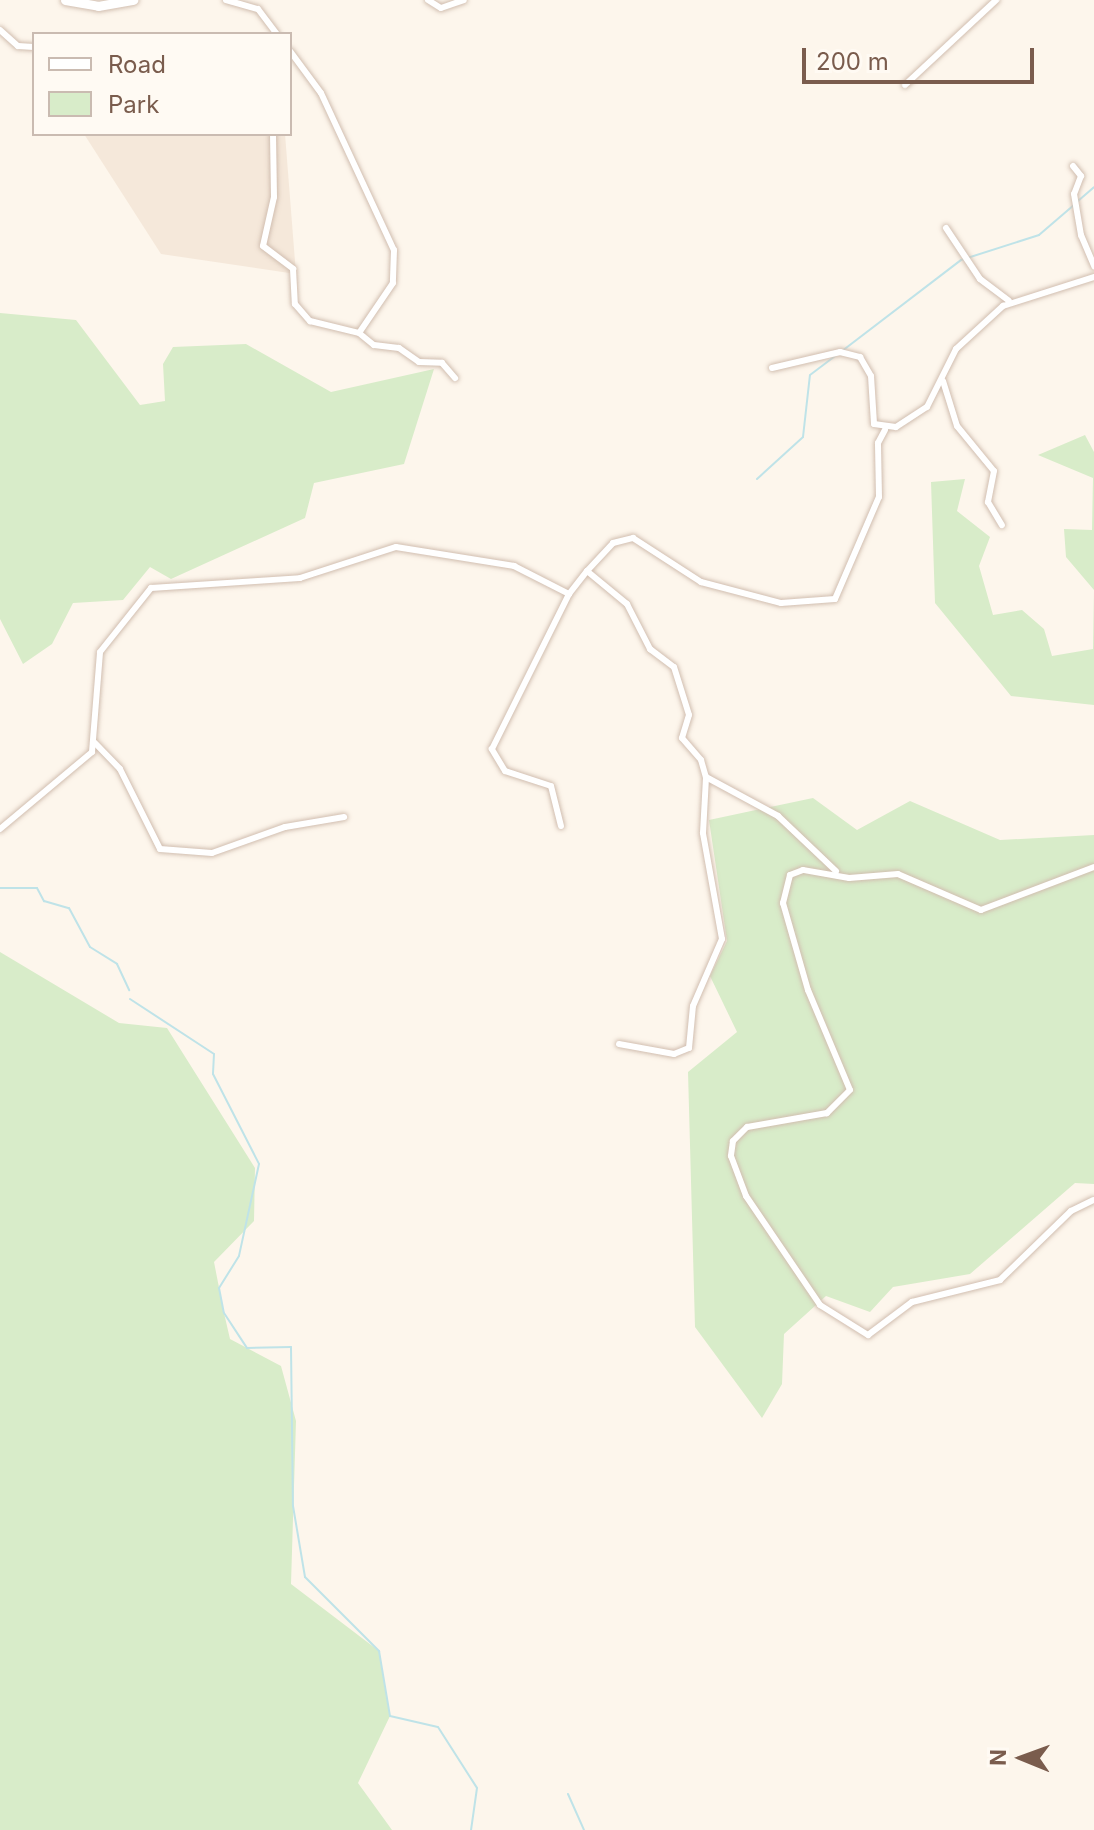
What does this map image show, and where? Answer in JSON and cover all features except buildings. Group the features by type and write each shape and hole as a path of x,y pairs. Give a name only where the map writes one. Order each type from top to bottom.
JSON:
{"main road":[{"path":"65,0 98,6 133,0"}],"street":[{"path":"226,0 258,9 275,32"},
{"path":"428,0 441,8 464,0"},
{"path":"905,85 996,0"},
{"path":"0,30 18,46 32,47"},
{"path":"292,54 321,93 394,250 393,283 359,333"},
{"path":"273,136 274,197 263,246 293,269 295,304 310,321 359,333 374,345 442,363 455,378"},
{"path":"1073,166 1081,176 1074,198 1081,235 1094,266"},
{"path":"946,228 980,279 1009,301"},
{"path":"561,826 551,786 505,771 492,749 569,594 613,543 633,538 701,582 781,603 835,599 881,490 878,443 885,430 927,407 963,341 1009,301 1094,277"},
{"path":"772,368 840,352 860,357 871,376 874,424 885,430"},
{"path":"943,377 957,426 994,471 988,502 1002,525"},
{"path":"0,829 84,760 95,743 100,652 151,588 300,578 396,547 514,566 569,594"},
{"path":"587,571 627,604 650,649 674,667 689,715 682,738 706,777 778,816 836,871 849,878 898,874 981,910 1094,867"},
{"path":"95,743 120,769 160,849 212,853 285,827 344,817"},
{"path":"619,1044 663,1054 689,1048 691,1014 718,954 723,920 704,846 706,777"},
{"path":"836,871 798,871 786,881 783,903 808,990 850,1083 848,1097 827,1113 756,1123 731,1147 739,1185 792,1268 824,1309 871,1335 912,1302 1000,1280 1071,1211 1094,1200"}],"shaded area":[{"path":"85,136 285,136 296,274 161,254"}],"green space":[{"path":"0,313 76,320 140,405 165,401 163,364 173,347 246,344 331,392 434,369 404,464 314,483 305,518 171,579 150,567 123,600 73,603 52,644 23,664 0,619"},
{"path":"1085,435 1094,452 1094,590 1066,557 1064,529 1092,530 1093,478 1038,455"},
{"path":"965,479 957,511 990,537 979,566 993,615 1022,610 1044,629 1052,656 1093,649 1094,590 1094,705 1011,696 935,603 931,482"},
{"path":"813,798 857,830 910,801 1000,840 1094,835 1094,1184 1075,1183 970,1274 893,1287 870,1312 826,1296 784,1334 782,1384 762,1418 695,1327 688,1072 737,1032 710,976 727,941 709,820"},
{"path":"0,952 119,1023 167,1028 255,1168 254,1221 214,1262 224,1313 230,1339 281,1366 296,1421 291,1584 379,1651 390,1716 358,1783 392,1830 0,1830"}],"waterway":[{"path":"1078,201 1094,187"},
{"path":"842,351 961,260 1039,235 1074,205"},
{"path":"757,479 803,437 810,375 837,355"},
{"path":"0,888 37,888 44,901 69,908 90,947 117,964 129,990"},
{"path":"130,999 214,1054 213,1074 259,1164 239,1256 219,1288 224,1313 247,1348 291,1347 293,1506 305,1577 379,1651 390,1716 438,1727 477,1788 471,1830"},
{"path":"568,1794 584,1830"}]}
